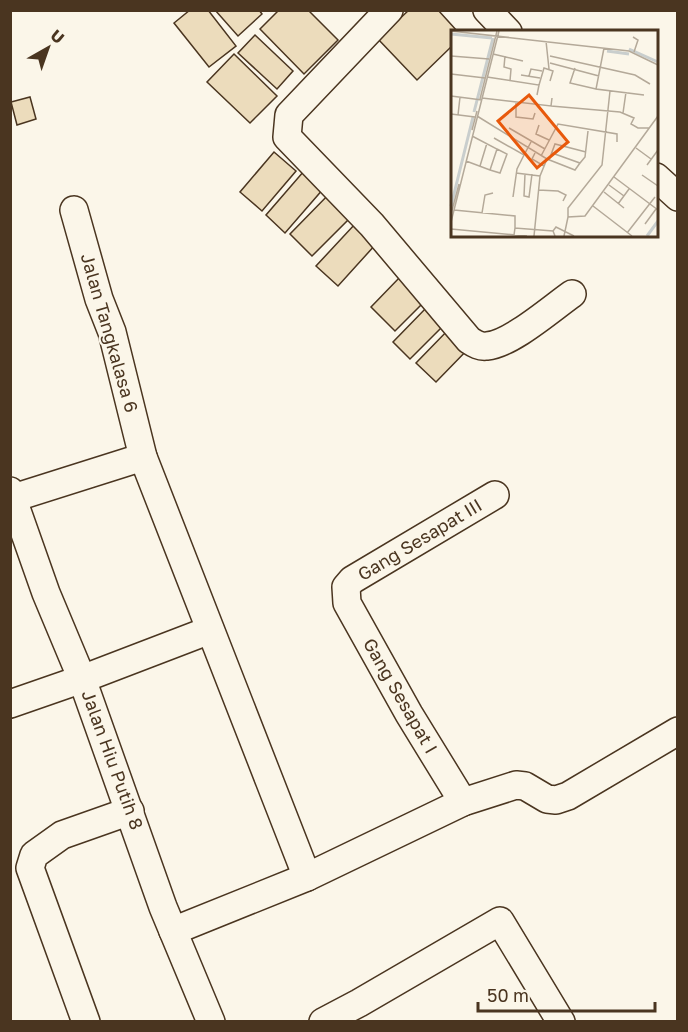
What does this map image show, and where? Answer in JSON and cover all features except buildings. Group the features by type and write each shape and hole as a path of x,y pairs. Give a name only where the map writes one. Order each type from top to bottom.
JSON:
{"street":[{"path":"389,10 288,116 287,137 372,225 469,340 478,346 487,346 513,336 572,294"},
{"path":"658,178 678,197"},
{"name":"Jalan Tangkalasa 6","path":"74,210 99,299 112,332 143,457 307,877"},
{"name":"Jalan Hiu Putih 8","path":"143,457 11,496 46,593 82,679 173,931 212,1022"},
{"name":"Gang Sesapat III","path":"346,587 352,580 495,495"},
{"name":"Gang Sesapat I","path":"346,587 347,603 463,802"},
{"path":"10,704 210,630"},
{"path":"173,931 307,877 463,802 516,785 525,786 547,800 562,798 678,731"},
{"path":"86,1022 30,868 33,855 62,835 130,811"},
{"path":"322,1022 364,1012 500,921 561,1022"}]}
